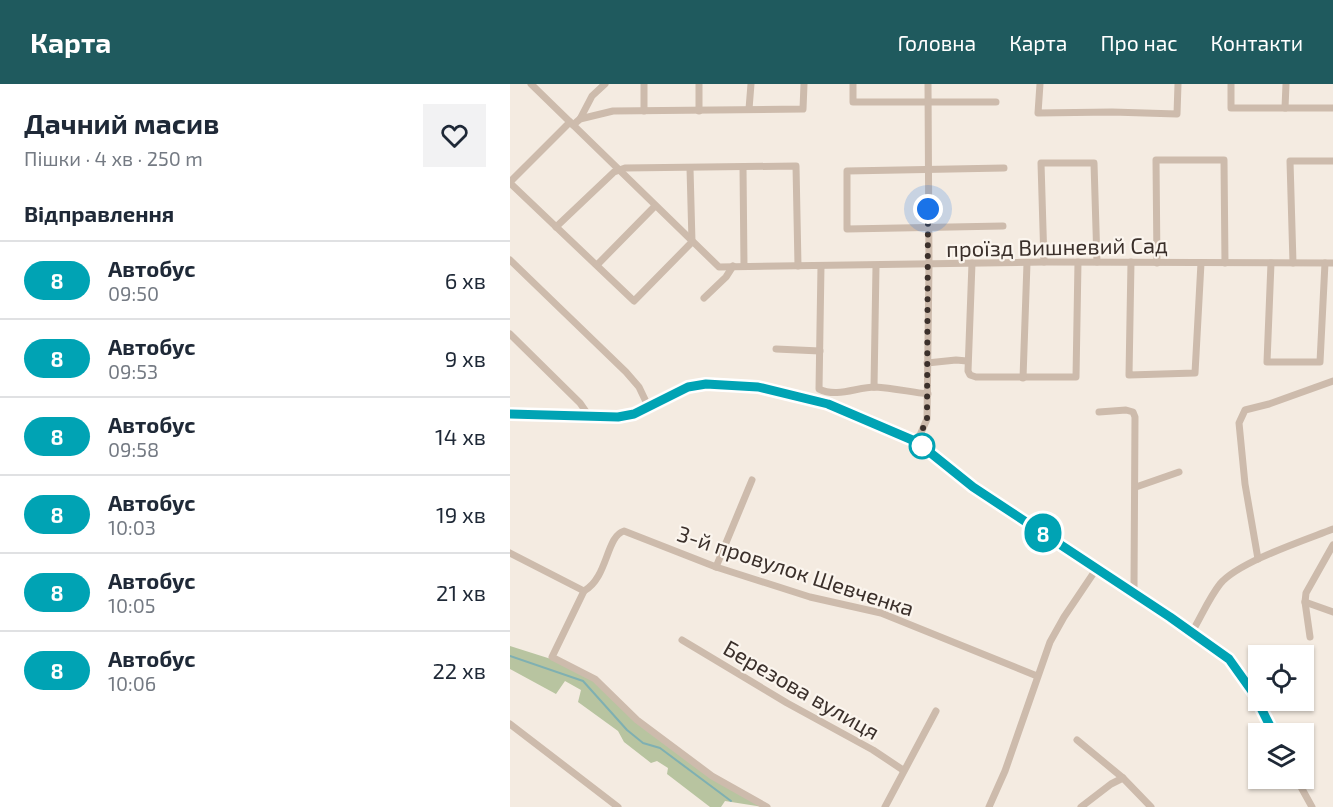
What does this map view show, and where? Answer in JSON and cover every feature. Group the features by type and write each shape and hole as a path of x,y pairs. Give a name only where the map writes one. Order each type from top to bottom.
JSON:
{"street":[{"name":"проїзд Вишневий Сад","path":"531,84 719,267 1044,262 1329,263"},
{"path":"580,119 592,96 605,84"},
{"path":"644,84 644,111"},
{"path":"699,84 699,111"},
{"path":"749,110 751,84"},
{"path":"690,168 692,242 634,301 510,182 571,124 580,119 613,111 803,109 804,84"},
{"path":"853,84 853,102 996,102"},
{"path":"917,442 927,419 928,394 928,84"},
{"path":"1040,84 1038,113 1177,114 1178,84"},
{"path":"1231,84 1230,108 1333,108"},
{"path":"1285,108 1286,84"},
{"path":"1157,262 1156,160 1224,160 1225,263"},
{"path":"1293,263 1290,162 1333,161"},
{"path":"1044,262 1041,163 1094,163 1097,262"},
{"path":"556,227 614,172 624,168 796,166 798,266"},
{"path":"743,167 744,266"},
{"path":"1003,226 846,229 848,171 1004,168"},
{"path":"597,265 655,206"},
{"path":"510,260 626,372 639,387 649,408"},
{"path":"972,263 967,361 970,375 1023,378 1076,377 1078,262"},
{"path":"1131,262 1129,375 1195,373 1201,263"},
{"path":"1023,378 1026,263"},
{"path":"1271,263 1267,362 1320,362 1329,263"},
{"path":"704,298 726,277 733,266"},
{"path":"821,266 819,389 826,392 842,392 874,387 928,394"},
{"path":"874,387 876,266"},
{"path":"510,334 580,403 589,416"},
{"path":"776,349 820,351"},
{"path":"927,363 967,361"},
{"path":"1258,559 1245,484 1239,423 1241,415 1245,410 1269,404 1333,381"},
{"path":"510,414 618,417 649,408 688,387 706,384 758,387 828,404 917,442 973,487 1192,632 1229,659 1254,694 1268,723"},
{"path":"1099,412 1126,410 1133,412 1135,417 1134,587 1131,592"},
{"path":"1136,487 1179,472"},
{"path":"716,567 752,480"},
{"path":"1192,632 1221,584 1232,574 1258,559 1333,530"},
{"name":"3-й провулок Шевченка","path":"584,591 596,581 616,536 624,531 716,567 810,597 881,613 1037,676"},
{"path":"1310,637 1305,602 1306,593 1332,550"},
{"path":"510,553 584,591 552,657 595,679 638,720 712,776 767,807"},
{"path":"989,807 1005,771 1037,676 1055,634 1097,568"},
{"path":"1305,602 1333,612"},
{"name":"Березова вулиця","path":"682,640 787,703 873,750 903,770"},
{"path":"885,807 936,711"},
{"path":"510,724 618,807"},
{"path":"1077,740 1123,778 1150,807"},
{"path":"1082,807 1111,784 1123,778"},
{"path":"1302,789 1312,807"}],"green space":[{"path":"510,646 551,659 594,680 636,722 763,807 725,801 721,807 710,807 667,774 668,768 657,761 651,763 624,742 618,731 578,702 581,690 565,681 556,694 510,669"}],"waterway":[{"path":"510,656 583,681 627,730 643,743 660,748 731,801"}],"bus line":[{"name":"8","path":"510,414 618,417 649,408 688,387 706,384 758,387 828,404 917,442 973,487 1192,632 1229,659 1254,694 1268,723"}],"route":[{"path":"922,446 917,442 927,419 928,209"}]}
